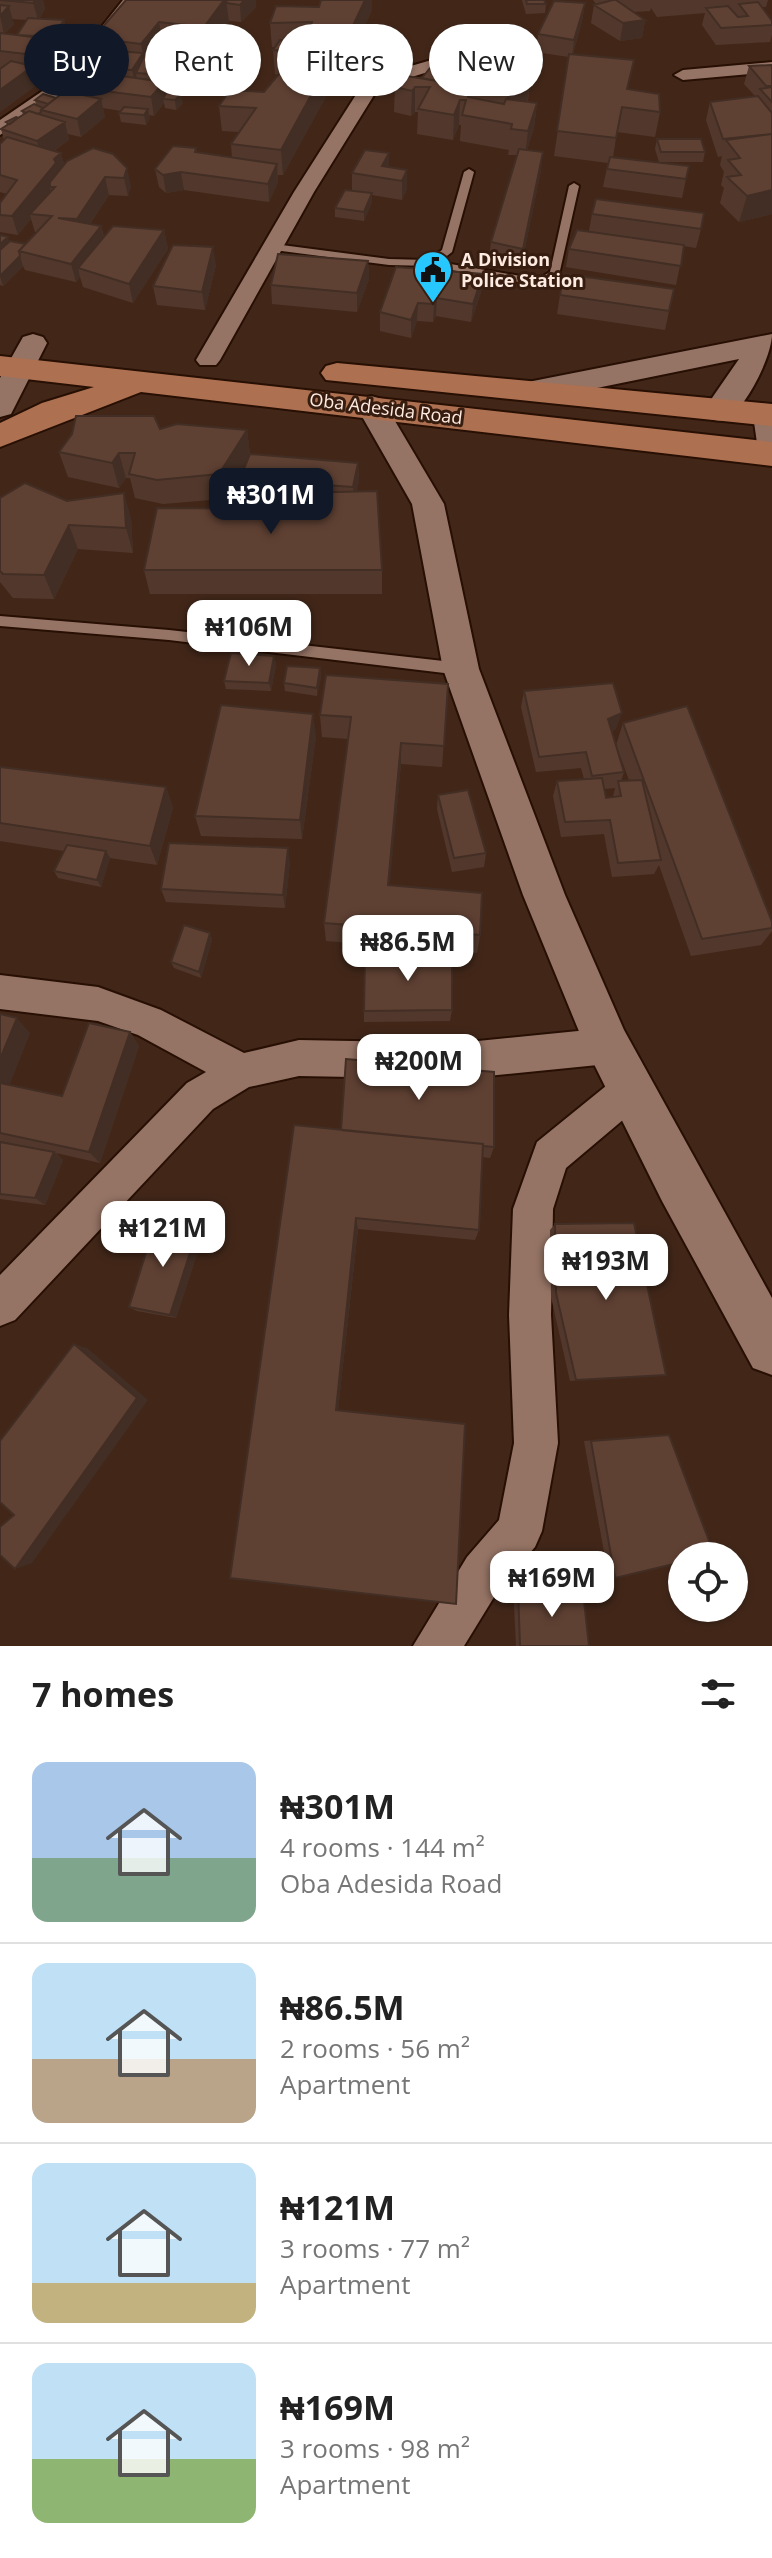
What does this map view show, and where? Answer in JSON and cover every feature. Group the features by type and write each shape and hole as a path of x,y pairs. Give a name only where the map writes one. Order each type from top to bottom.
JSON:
{"main road":[{"name":"Oba Adesida Road","path":"0,340 18,359 151,382 771,455"},
{"name":"Oba Adesida Road","path":"18,359 208,360 768,415"},
{"path":"0,436 97,395 151,382"}],"street":[{"path":"0,129 66,83 132,0"},
{"path":"208,360 372,83 429,66"},
{"path":"683,75 772,67"},
{"path":"533,391 765,346"},
{"path":"718,411 765,346"},
{"path":"0,407 18,359"},
{"path":"371,406 428,504 461,669 544,895 608,1046 772,1349"},
{"path":"768,415 771,455"},
{"path":"0,992 98,1004 148,1022 242,1071"},
{"path":"0,1305 200,1096 242,1071 299,1058 458,1061 608,1046"},
{"path":"437,1646 483,1573 519,1531 536,1443 530,1315 533,1209 551,1156 630,1090"}],"lane":[{"path":"429,263 447,252 469,172"},
{"path":"274,247 389,262 429,263 540,283 555,273 574,186"},
{"path":"0,621 169,635 461,669"}],"building":[{"path":"0,0 35,0 33,3"},
{"path":"126,0 224,0 206,24 145,24 145,39 141,44 129,42 129,24 105,24"},
{"path":"226,0 244,0 240,5 227,3"},
{"path":"321,0 365,0 354,24 270,23 276,6 319,7"},
{"path":"526,0 544,0 546,4 527,4"},
{"path":"613,0 645,20 623,23 594,5"},
{"path":"554,1 585,3 574,40 543,35 543,24"},
{"path":"758,2 772,25 721,28 706,8 728,6 738,17 748,16 739,4"},
{"path":"0,5 9,6 0,16"},
{"path":"28,18 64,20 61,24 24,24"},
{"path":"0,33 24,36 24,54 0,51"},
{"path":"129,52 143,53 132,70 129,70"},
{"path":"145,54 145,74 136,73"},
{"path":"569,54 634,60 627,89 659,94 660,112 622,107 616,138 557,131"},
{"path":"11,61 24,64 24,73 0,90 0,69"},
{"path":"772,65 772,86 766,86 749,66"},
{"path":"277,76 277,96 311,96 281,150 231,144 256,108 219,106 226,96 261,96 261,92"},
{"path":"129,77 145,79 145,96 151,97 129,94"},
{"path":"413,77 429,80 429,87 413,90"},
{"path":"772,87 772,102 760,89"},
{"path":"429,89 429,96 468,96 504,104 506,99 537,103 528,131 511,129 512,124 462,115 466,100 460,100 454,115 418,109"},
{"path":"40,96 56,98 48,104 35,100"},
{"path":"59,96 101,99 77,119 41,110"},
{"path":"164,96 179,96 175,100 163,99"},
{"path":"758,96 772,113 772,134 723,139 710,102"},
{"path":"34,104 43,108 38,114 22,111"},
{"path":"124,107 148,109 144,115 119,113"},
{"path":"29,111 65,122 37,141 1,129"},
{"path":"772,134 772,190 747,196 727,177 741,175 728,160 740,158 726,140"},
{"path":"7,137 61,153 12,216 0,215 0,203 17,180 0,175 0,144"},
{"path":"657,139 701,139 705,152 661,152"},
{"path":"173,146 277,164 268,184 181,172 163,175 155,169"},
{"path":"93,148 113,154 127,168 124,178 105,177 77,219 58,218 101,226 71,264 19,251 52,216 30,214 55,187 50,187 50,182 67,161"},
{"path":"519,149 543,152 523,249 491,242"},
{"path":"365,150 389,153 382,166 407,170 402,181 352,173"},
{"path":"610,157 689,166 686,179 607,169"},
{"path":"345,190 372,193 364,212 335,208"},
{"path":"596,199 704,213 701,229 592,214"},
{"path":"113,226 164,230 129,284 78,268"},
{"path":"577,230 684,245 681,266 569,249"},
{"path":"10,241 25,244 19,251 20,256 0,276 0,250"},
{"path":"173,245 213,247 202,292 153,286"},
{"path":"278,254 368,261 357,293 271,285"},
{"path":"396,267 483,274 473,304 437,298 434,304 418,303 411,320 380,312"},
{"path":"564,274 674,289 669,311 560,295"},
{"path":"76,416 154,416 160,429 177,424 247,430 219,474 157,480 129,474 135,453 119,453 112,463 59,452 72,434"},
{"path":"250,454 358,463 353,487 240,479"},
{"path":"25,483 67,501 124,493 126,528 69,525 44,575 3,574 0,571 0,498"},
{"path":"377,491 382,570 144,570 157,508 294,509 296,493"},
{"path":"231,653 274,656 269,683 224,681"},
{"path":"287,666 320,668 317,688 284,683"},
{"path":"326,675 448,684 444,746 401,743 388,885 482,893 480,935 324,923 351,717 320,715"},
{"path":"613,683 622,713 608,719 624,772 592,776 586,752 539,757 524,691"},
{"path":"221,705 313,714 300,820 195,816"},
{"path":"687,706 772,928 702,939 623,723"},
{"path":"0,767 166,787 150,846 0,823"},
{"path":"602,778 606,798 621,796 618,781 642,780 661,860 618,863 610,820 565,822 557,781"},
{"path":"468,790 486,853 454,858 438,795"},
{"path":"169,843 288,848 283,895 161,889"},
{"path":"67,845 106,851 97,880 54,871"},
{"path":"184,925 210,933 199,972 171,962"},
{"path":"365,954 452,957 452,1010 364,1011"},
{"path":"0,1014 17,1018 0,1059"},
{"path":"89,1023 130,1032 89,1152 0,1133 0,1083 62,1096"},
{"path":"346,1059 494,1072 494,1147 341,1130"},
{"path":"294,1125 483,1144 479,1230 356,1218 336,1410 465,1424 456,1604 230,1578"},
{"path":"0,1142 54,1152 35,1198 0,1194"},
{"path":"634,1223 666,1375 576,1380 556,1293 555,1224"},
{"path":"155,1224 197,1231 170,1315 129,1307"},
{"path":"74,1344 137,1398 15,1569 0,1555 0,1527 14,1515 0,1502 0,1441"},
{"path":"669,1435 709,1542 668,1542 668,1565 615,1578 591,1441"},
{"path":"518,1589 583,1592 589,1646 520,1646"}],"place":[{"name":"A Division Police Station","path":"433,304"}]}
